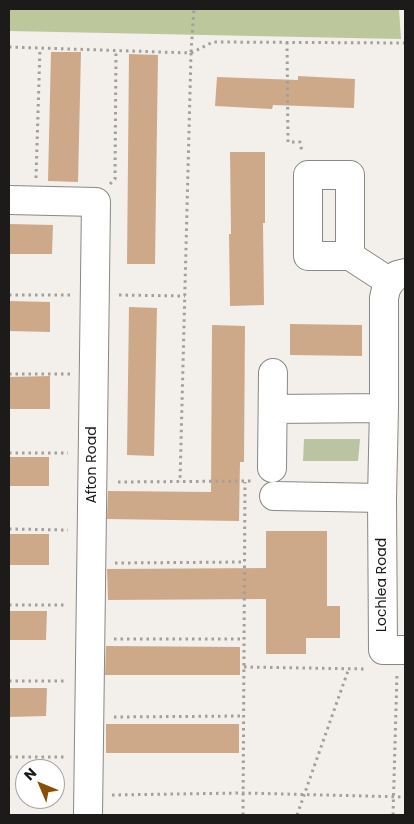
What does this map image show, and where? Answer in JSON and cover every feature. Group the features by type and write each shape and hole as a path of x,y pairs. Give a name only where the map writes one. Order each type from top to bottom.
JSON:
{"street":[{"path":"350,256 350,175 308,175 308,256 350,256 398,278"},
{"path":"22,201 96,202"},
{"name":"Afton Road","path":"88,805 91,453 96,202"},
{"name":"Lochlea Road","path":"398,278 386,289 384,298 382,650 402,650"},
{"path":"273,373 273,409 267,482 382,498"},
{"path":"273,409 384,408"}],"path":[{"path":"180,482 191,53 194,9"},
{"path":"9,48 191,53 213,42 405,42"},
{"path":"287,42 288,142 300,142 308,175"},
{"path":"22,201 40,48"},
{"path":"96,202 115,178 116,50"},
{"path":"9,295 185,296"},
{"path":"9,374 93,374"},
{"path":"9,453 91,453"},
{"path":"243,815 245,482"},
{"path":"92,483 267,482"},
{"path":"9,529 91,530"},
{"path":"91,563 244,562"},
{"path":"9,605 90,605"},
{"path":"90,639 244,639"},
{"path":"393,815 402,650"},
{"path":"244,666 368,669"},
{"path":"297,815 349,668"},
{"path":"9,681 90,681"},
{"path":"89,717 243,716"},
{"path":"9,757 89,757"},
{"path":"88,805 243,793 405,797"}],"green space":[{"path":"9,9 399,9 401,39 9,31"},
{"path":"304,439 360,439 358,461 303,461"}],"building":[{"path":"51,52 81,52 78,182 48,181"},
{"path":"129,54 158,55 155,264 127,264"},
{"path":"298,76 355,79 354,108 273,105 272,109 215,106 217,77 298,80"},
{"path":"230,152 265,152 265,223 263,223 264,305 230,306"},
{"path":"9,224 53,225 52,254 9,254"},
{"path":"9,301 50,302 50,332 9,331"},
{"path":"129,307 157,308 154,456 127,455"},
{"path":"290,324 362,325 362,356 290,355"},
{"path":"212,325 245,326 244,462 240,462 239,521 107,519 108,491 211,492"},
{"path":"50,376 50,409 9,409 9,377"},
{"path":"9,457 49,457 49,486 9,486"},
{"path":"266,531 327,531 327,606 340,606 340,638 306,638 306,654 266,654 266,599 108,600 107,569 266,568"},
{"path":"9,534 49,534 49,565 9,565"},
{"path":"9,611 47,611 46,640 9,640"},
{"path":"106,646 240,647 240,675 105,675"},
{"path":"9,688 47,688 46,716 9,717"},
{"path":"106,724 239,724 239,753 106,753"}]}
